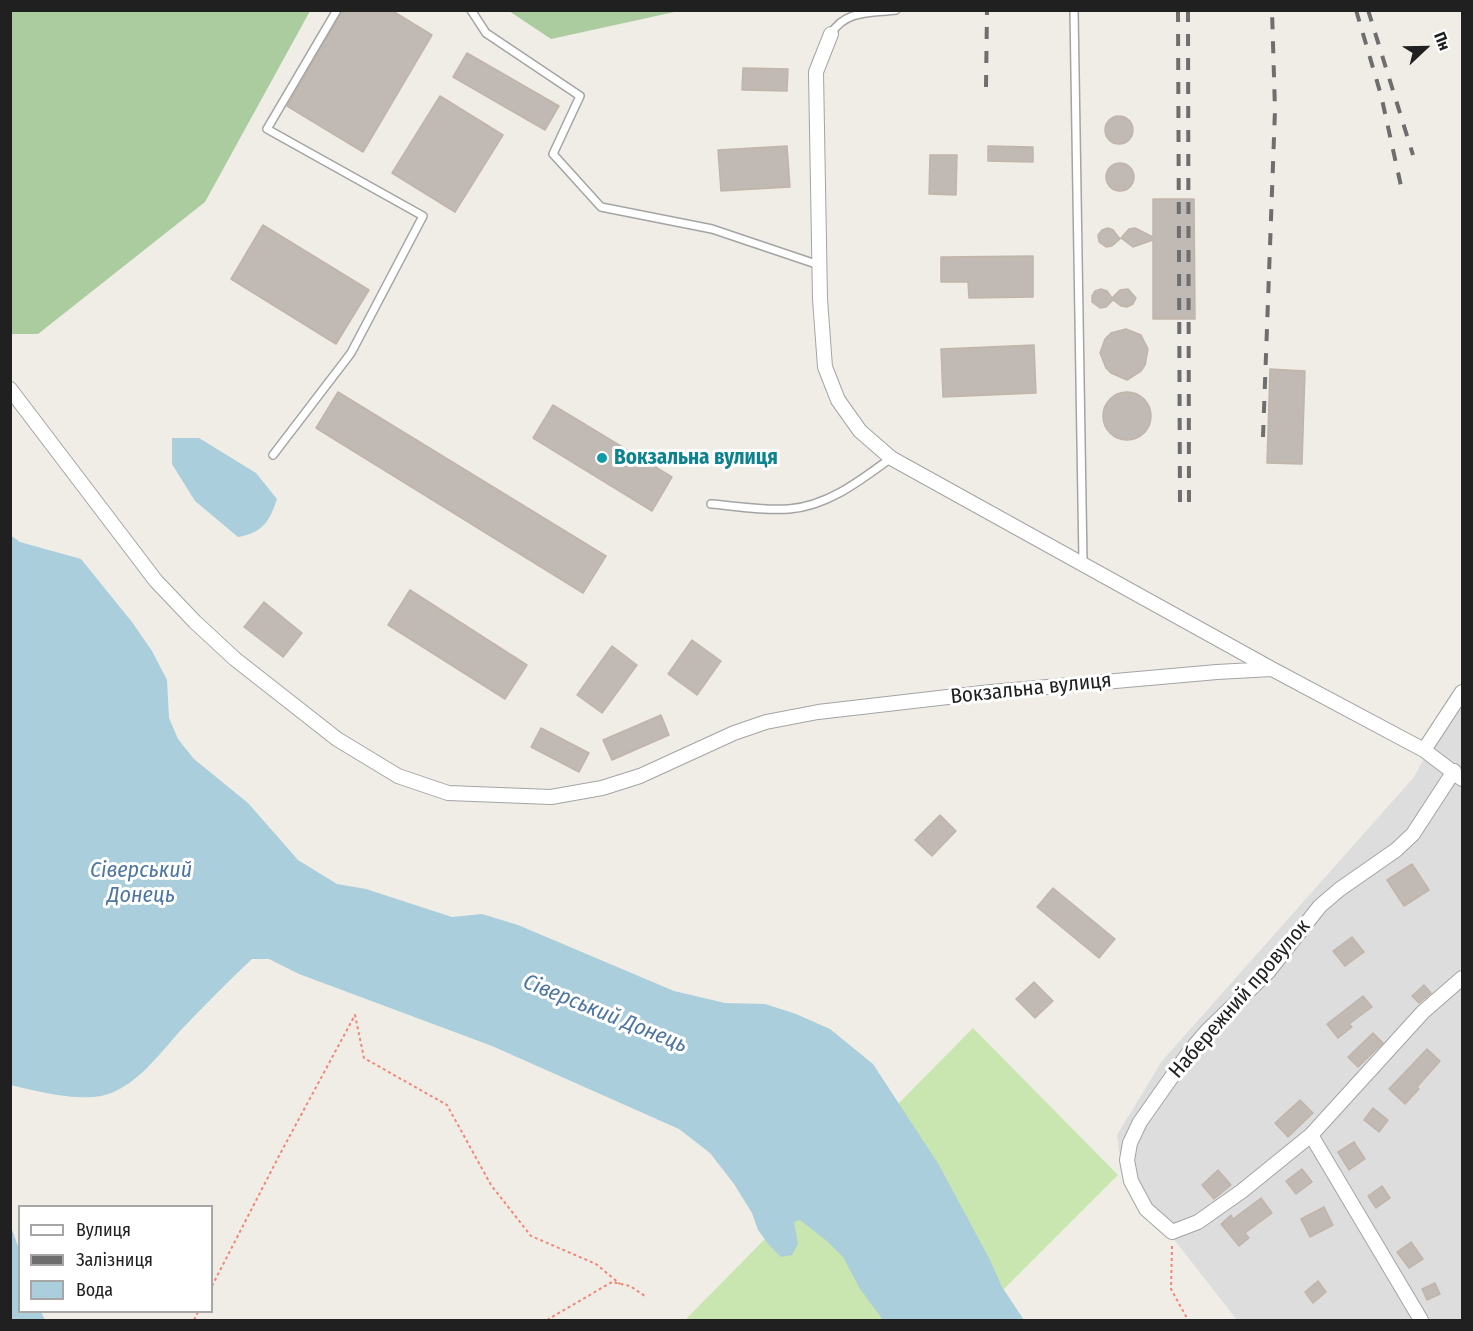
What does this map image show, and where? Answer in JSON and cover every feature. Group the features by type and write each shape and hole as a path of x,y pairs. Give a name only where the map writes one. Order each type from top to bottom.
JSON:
{"street":[{"path":"831,34 816,72 820,299 825,367 838,400 860,431 891,458 1272,669 1424,750 1458,775"},
{"name":"Вокзальна вулиця","path":"10,389 156,581 235,659 337,739 399,776 448,793 551,797 602,788 640,776 734,733 766,722 818,712 992,692 1272,669"},
{"path":"1424,750 1462,692"},
{"name":"Набережний провулок","path":"1172,1232 1146,1209 1131,1181 1127,1160 1130,1143 1140,1122 1207,1030 1268,972 1320,906 1340,888 1396,850 1413,834 1458,775"},
{"path":"1172,1232 1198,1222 1242,1191 1311,1136 1423,1012 1462,978"},
{"path":"1311,1136 1421,1320"}],"lane":[{"path":"273,455 351,353 423,216 267,129 337,10"},
{"path":"471,10 486,33 580,96 553,154 601,207 712,229 819,266"},
{"path":"831,34 835,26 849,16 896,10"},
{"path":"1074,10 1083,563"},
{"path":"711,504 790,509 814,504 850,488 891,458"}],"path":[{"path":"213,1284 355,1016 364,1058 447,1105 491,1185 531,1236 596,1264 620,1284"},
{"path":"1172,1232 1171,1289 1188,1320"},
{"path":"547,1320 612,1282 630,1286 645,1296"}],"shaded area":[{"path":"1462,688 1462,1320 1237,1320 1122,1173 1117,1135 1162,1061 1414,777"}],"green space":[{"path":"10,11 310,11 205,202 38,334 11,334"},
{"path":"509,11 679,11 551,39"},
{"path":"973,1028 1118,1175 973,1320 685,1320"}],"water":[{"path":"172,438 199,438 256,473 277,499 264,524 254,532 238,537 195,501 172,464"},
{"name":"Сіверський Донець","path":"10,535 20,542 81,559 132,622 152,651 167,680 169,718 178,739 194,759 248,803 298,860 337,884 366,889 452,917 482,914 518,925 674,991 725,1003 765,1004 830,1029 873,1064 939,1165 1002,1287 1024,1320 883,1320 860,1289 843,1257 800,1220 794,1222 798,1244 792,1255 781,1257 758,1230 752,1213 734,1184 710,1153 679,1129 492,1046 299,974 269,959 252,959 198,1012 146,1069 125,1086 113,1092 101,1096 80,1097 56,1095 11,1085"},
{"path":"10,1224 18,1246 18,1313 42,1313 45,1320 11,1320"}],"building":[{"path":"343,10 391,10 432,35 363,152 287,106"},
{"path":"467,53 559,106 545,130 453,77"},
{"path":"743,68 788,69 787,91 742,90"},
{"path":"440,96 503,135 455,212 392,173"},
{"path":"1119,116 1129,120 1133,130 1129,140 1119,144 1109,140 1105,130 1109,120"},
{"path":"787,146 790,187 721,191 718,150"},
{"path":"988,146 1033,147 1033,162 988,161"},
{"path":"930,155 957,155 956,195 929,194"},
{"path":"1120,163 1130,167 1134,177 1130,187 1120,191 1110,187 1106,177 1110,167"},
{"path":"1153,199 1194,199 1195,319 1153,319 1153,240 1133,247 1121,238 1129,229 1135,228 1153,237"},
{"path":"263,225 369,290 336,344 231,279"},
{"path":"1108,228 1113,230 1120,239 1112,246 1106,247 1099,242 1098,235 1102,230"},
{"path":"1033,256 1033,297 969,298 968,282 941,282 941,257"},
{"path":"1101,289 1107,291 1112,298 1120,290 1128,289 1136,298 1133,304 1127,307 1113,300 1106,307 1100,308 1092,302 1092,296 1095,291"},
{"path":"1126,329 1141,335 1148,349 1145,365 1141,371 1127,380 1111,373 1106,368 1100,353 1105,339 1111,333"},
{"path":"1034,345 1036,393 943,397 941,349"},
{"path":"1270,369 1305,371 1302,464 1267,463"},
{"path":"338,392 606,556 583,593 316,428"},
{"path":"1127,392 1144,399 1151,416 1144,433 1127,440 1110,433 1103,416 1110,399"},
{"name":"Вокзальна вулиця","path":"553,405 672,477 652,511 533,438"},
{"path":"410,590 527,665 505,699 388,625"},
{"path":"264,602 302,633 283,657 244,627"},
{"path":"692,640 721,661 697,695 668,674"},
{"path":"612,646 637,665 602,713 577,695"},
{"path":"661,715 669,735 612,760 603,740"},
{"path":"541,728 589,753 579,772 531,747"},
{"path":"940,815 956,831 932,856 915,840"},
{"path":"1412,864 1429,890 1404,906 1387,880"},
{"path":"1053,888 1115,939 1099,958 1037,907"},
{"path":"1352,937 1364,952 1345,966 1333,951"},
{"path":"1034,982 1053,1001 1035,1018 1016,999"},
{"path":"1424,985 1431,993 1419,1003 1412,996"},
{"path":"1363,996 1372,1007 1349,1024 1352,1027 1338,1038 1327,1024"},
{"path":"1373,1033 1383,1043 1358,1067 1348,1057"},
{"path":"1427,1049 1440,1061 1405,1104 1389,1089"},
{"path":"1300,1100 1313,1113 1288,1137 1275,1123"},
{"path":"1373,1108 1388,1120 1379,1132 1364,1120"},
{"path":"1354,1142 1365,1159 1349,1170 1338,1152"},
{"path":"1302,1169 1312,1182 1296,1194 1286,1181"},
{"path":"1218,1170 1231,1185 1214,1199 1202,1185"},
{"path":"1382,1186 1390,1198 1376,1208 1368,1196"},
{"path":"1261,1198 1272,1213 1245,1233 1249,1238 1239,1246 1221,1224 1231,1215 1233,1219"},
{"path":"1324,1207 1333,1225 1310,1237 1301,1219"},
{"path":"1411,1242 1423,1259 1409,1268 1397,1252"},
{"path":"1318,1281 1326,1292 1313,1303 1305,1292"},
{"path":"1435,1283 1440,1294 1427,1300 1422,1289"}],"railway":[{"path":"986,87 987,10"},
{"path":"1178,10 1180,506"},
{"path":"1188,10 1189,503"},
{"path":"1263,437 1275,110 1272,10"},
{"path":"1356,10 1381,95 1401,186"},
{"path":"1368,10 1413,155"}],"place":[{"name":"Вокзальна вулиця","path":"602,458"}]}
